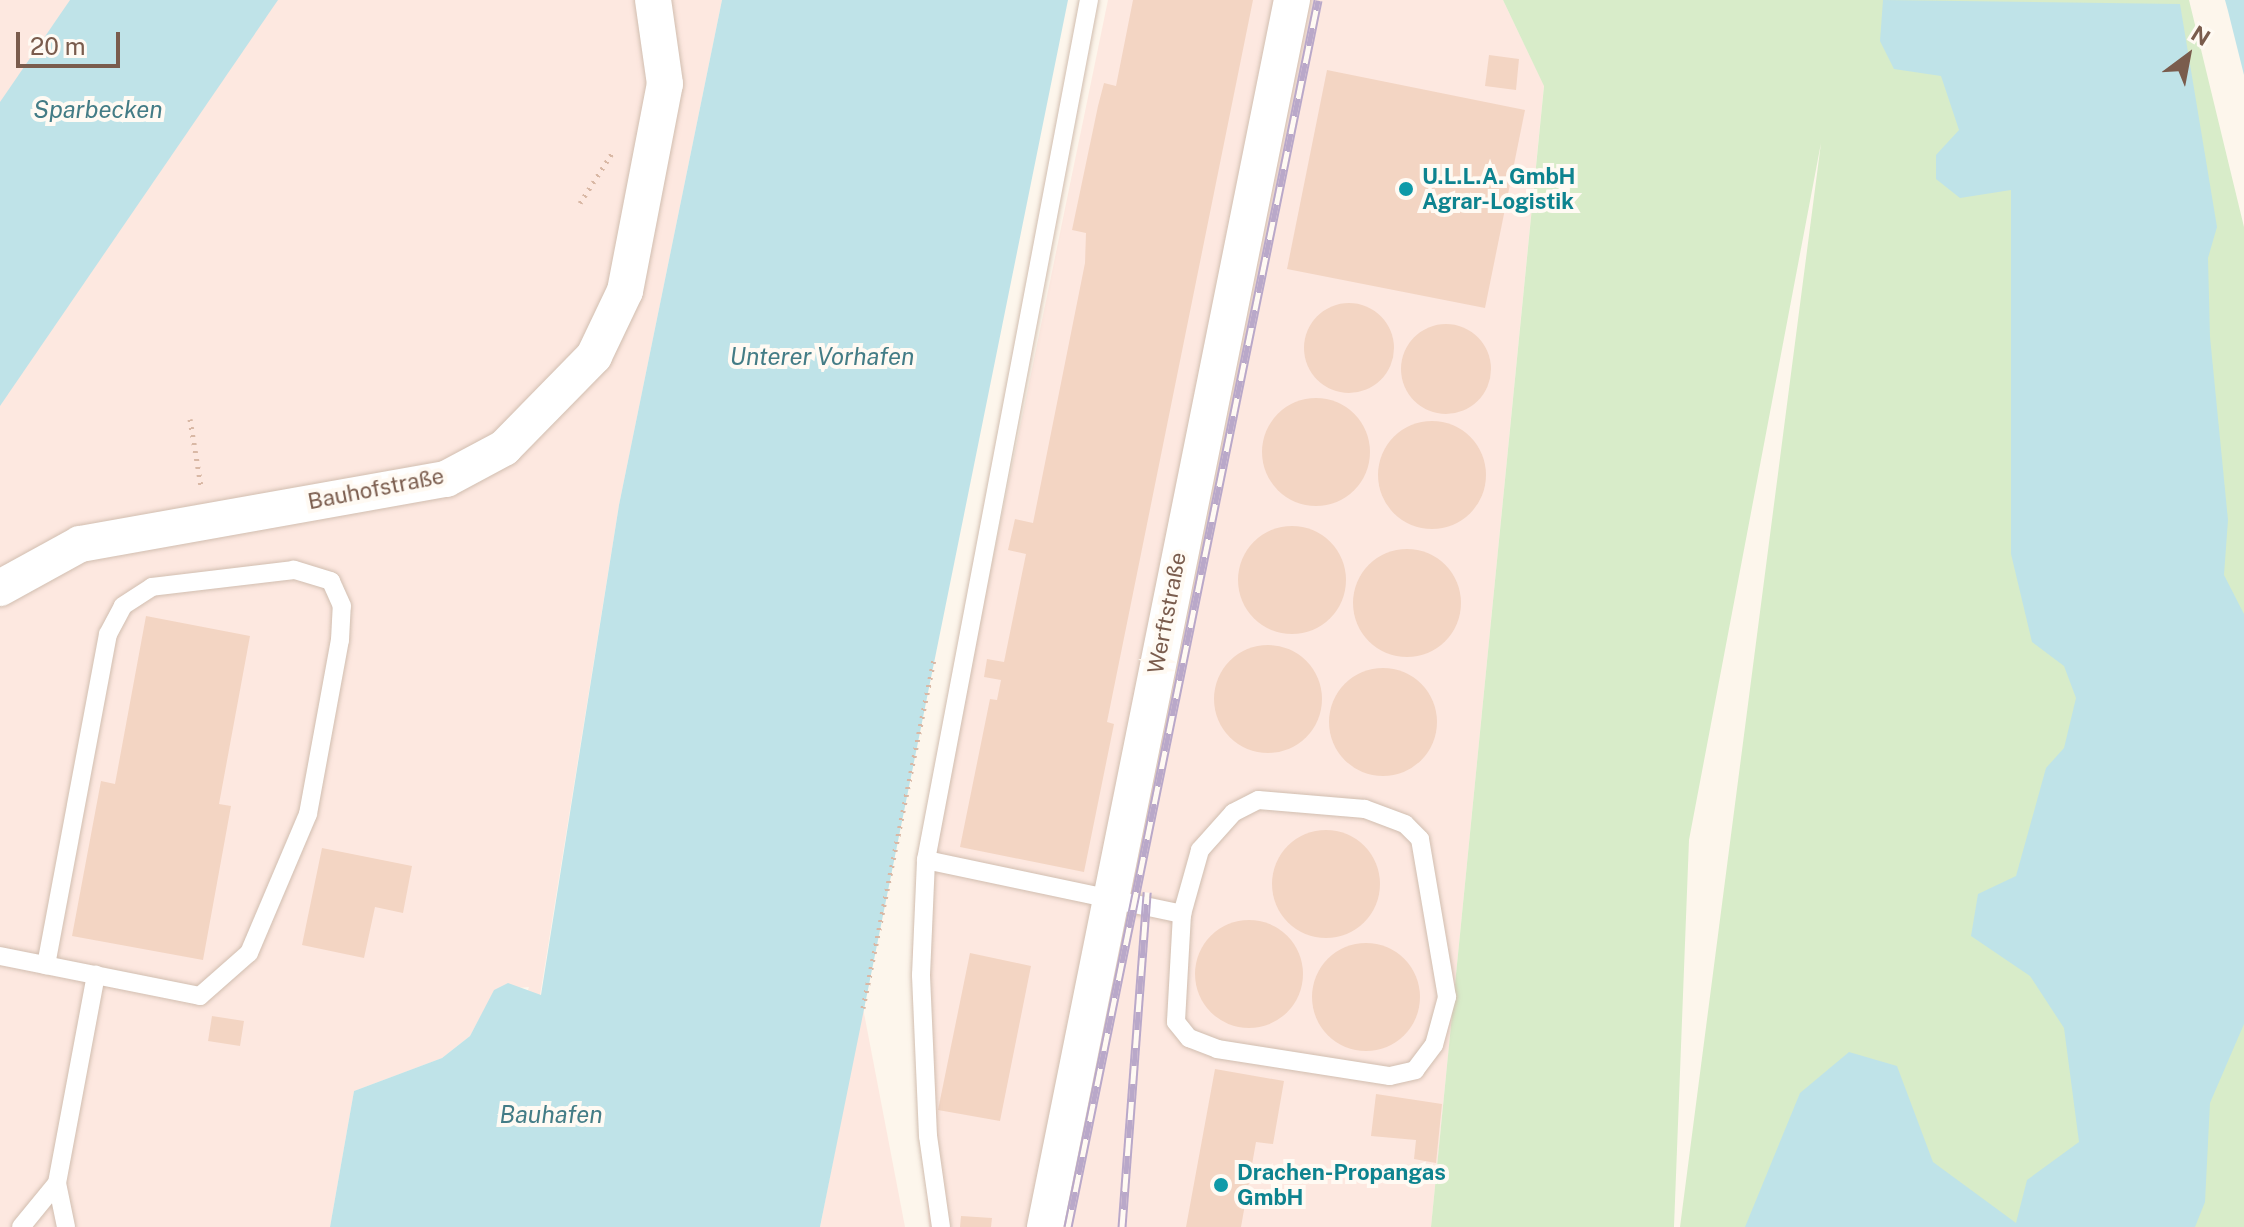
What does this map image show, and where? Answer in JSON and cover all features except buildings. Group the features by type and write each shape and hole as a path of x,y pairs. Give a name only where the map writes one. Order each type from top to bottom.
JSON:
{"street":[{"name":"Bauhofstraße","path":"0,588 80,544 206,519 446,479 504,448 594,356 625,291 652,165 665,84 653,0"},
{"name":"Werftstraße","path":"1045,1227 1292,0"}],"lane":[{"path":"941,1227 928,1136 921,975 926,860 1089,0"},
{"path":"0,956 200,996 249,953 308,814 340,640 342,606 331,581 294,570 152,587 123,606 105,649 46,965"},
{"path":"1258,800 1365,809 1405,824 1420,839 1447,997 1434,1045 1415,1070 1390,1076 1189,1038 1176,1022 1182,914 1200,850 1233,813 1258,800"},
{"path":"926,860 1109,903 1182,914"},
{"path":"66,1227 57,1183 96,975"},
{"path":"21,1227 57,1183"}],"path":[{"path":"190,419 206,519"}],"shaded area":[{"path":"0,0 722,0 619,505 540,996 527,993 529,987 495,990 470,1036 442,1058 354,1091 330,1227 0,1227"},
{"path":"1108,0 1503,0 1544,85 1431,1227 929,1227 912,951"},
{"path":"863,1008 905,1227 820,1227 849,1079"}],"green space":[{"path":"1503,0 2189,0 2244,227 2244,1227 1680,1227 1821,143 1689,840 1674,1227 1431,1227 1544,86"}],"water":[{"name":"Sparbecken","path":"70,0 278,0 0,406 0,102"},
{"name":"Unterer Vorhafen","path":"722,0 1068,0 820,1227 330,1227 354,1091 442,1058 470,1036 494,990 508,983 541,995 619,505"},
{"path":"1883,0 2180,4 2217,227 2208,258 2210,337 2228,520 2224,575 2244,614 2244,1024 2210,1103 2205,1202 2195,1227 1745,1227 1800,1093 1849,1052 1897,1066 1933,1162 2016,1223 2027,1180 2079,1142 2064,1028 2030,976 1971,936 1978,894 2016,876 2046,768 2064,748 2076,698 2064,666 2032,642 2011,554 2011,190 1960,198 1936,179 1936,155 1959,130 1941,76 1894,69 1880,41"},
{"path":"2225,0 2244,0 2244,75 2228,11"}],"railway":[{"path":"1068,1227 1318,0"},
{"path":"1122,1227 1147,892"}],"place":[{"name":"U.L.L.A. GmbH Agrar-Logistik","path":"1406,189"},
{"name":"Drachen-Propangas GmbH","path":"1221,1185"}],"water label":[{"name":"Bauhafen","path":"551,1115"}]}
